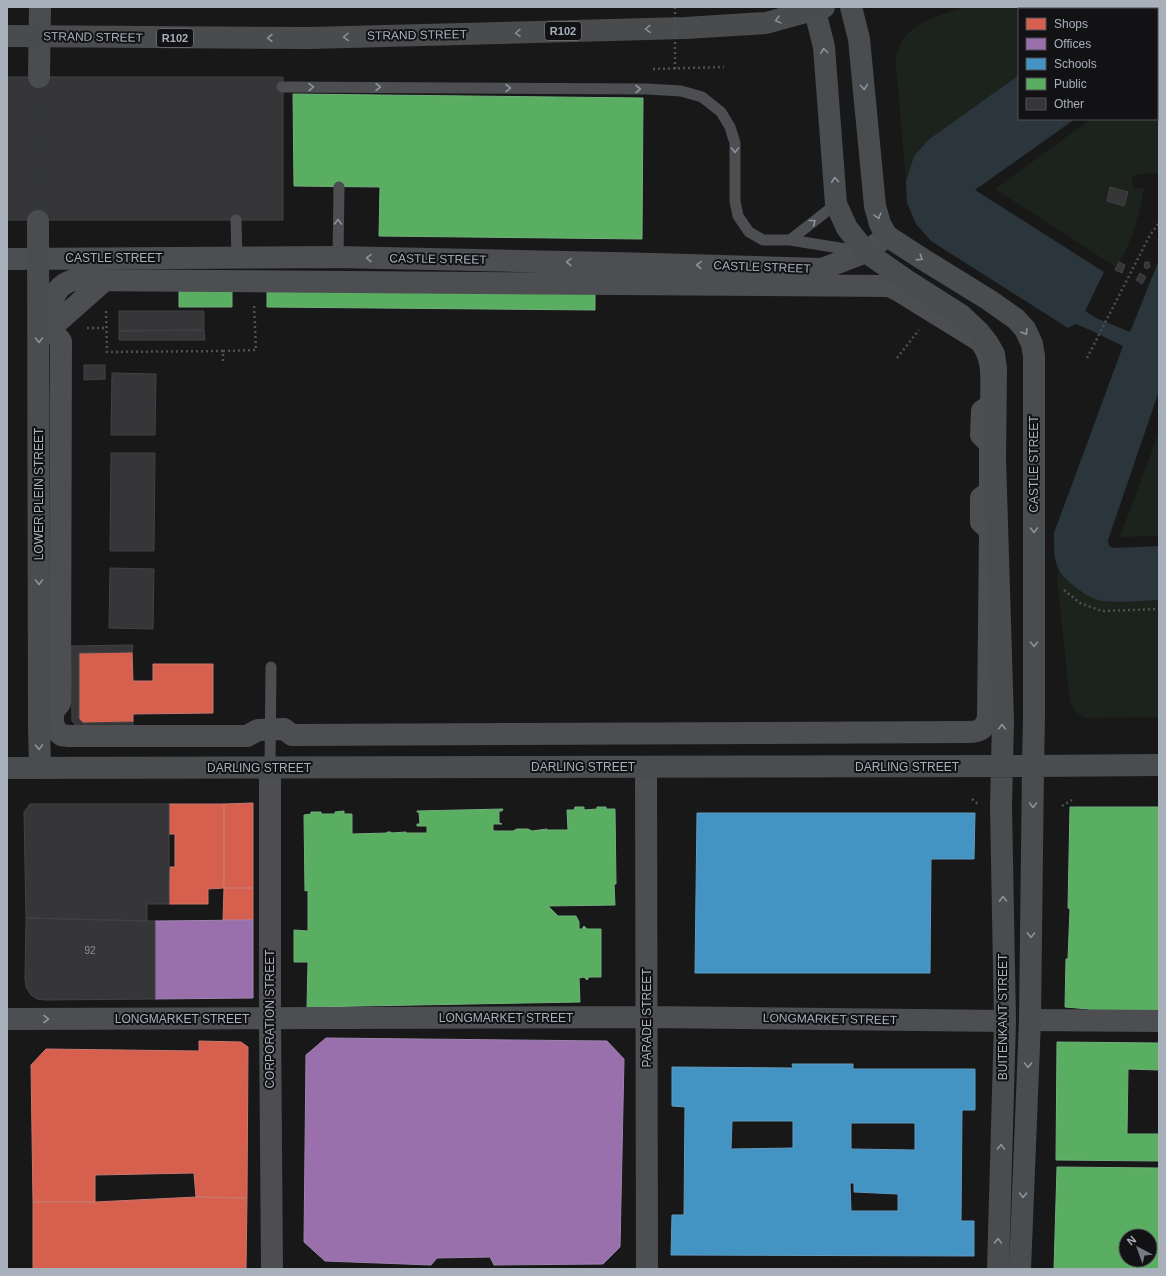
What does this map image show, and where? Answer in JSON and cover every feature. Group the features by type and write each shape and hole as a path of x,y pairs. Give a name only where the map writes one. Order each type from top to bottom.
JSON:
{"main road":[{"path":"39,77 40,7"},
{"path":"851,7 859,39 875,206 880,224 887,236"},
{"path":"818,8 824,47 836,204 847,228 866,252 906,280 961,315 979,332 994,354 996,369 995,459 1003,721 1002,766"},
{"name":"STRAND STREET","path":"7,36 309,38 684,28 766,23 818,8"},
{"name":"LOWER PLEIN STREET","path":"38,220 40,768"},
{"name":"CASTLE STREET","path":"887,236 1003,309 1016,319 1024,329 1032,344 1034,356 1034,718 1032,766"},
{"name":"DARLING STREET","path":"7,768 1159,765"},
{"name":"BUITENKANT STREET","path":"998,1269 1005,1021 1001,807 1002,766"},
{"name":"BUITENKANT STREET","path":"1020,1269 1030,1020 1032,766"}],"street":[{"name":"CASTLE STREET","path":"7,259 338,258 655,264 822,269 866,252 887,236"},
{"path":"74,280 254,282 889,286 899,291 980,341 986,348 989,355 991,405 982,411 981,435 990,444 990,491 981,498 981,522 990,530 988,717 986,723 982,729 976,732 292,735 284,729 258,730 247,736 61,735 56,730 53,723 53,712 60,703 61,341 53,332 52,327 54,295 59,287 66,282 74,280"},
{"name":"PARADE STREET","path":"646,767 647,1269"},
{"name":"CORPORATION STREET","path":"270,768 272,1269"},
{"name":"LONGMARKET STREET","path":"7,1019 647,1017 1005,1021"},
{"path":"1030,1020 1159,1021"},
{"path":"272,1239 278,1256 287,1269"}],"lane":[{"path":"282,87 647,89 681,91 702,97 721,112 730,127 735,143 735,201 738,216 749,232 763,240 790,240 866,252"},
{"path":"338,258 339,187"},
{"path":"790,240 836,204"},
{"path":"236,220 236,258"},
{"path":"270,768 271,667"}],"path":[{"path":"675,7 676,69 724,67"},
{"path":"1087,358 1150,235 1159,223"},
{"path":"105,280 107,352 256,350 254,282"},
{"path":"897,358 921,327"},
{"path":"223,351 223,364"},
{"path":"1064,590 1080,603 1102,611 1159,609"},
{"path":"1062,806 1072,800"}],"shaded area":[{"path":"965,7 1159,7 1159,173 1148,173 1132,176 1133,189 1144,188 1140,209 1131,239 1116,267 995,189 1090,120 1158,120 1158,8 1018,8 1018,76 928,140 914,156 906,181 896,58 898,50 910,31 926,21"},
{"path":"1018,76 1018,120 1074,120 975,190 1104,272 1085,311 1096,318 1130,332 1159,260 1159,391 1108,540 1109,546 1114,548 1159,546 1159,600 1110,602 1097,600 1078,590 1062,575 1057,566 1055,557 1054,533 1123,346 1076,324 1068,328 931,241 916,224 907,203 906,181 914,156 928,140"},
{"path":"1159,431 1159,536 1120,537"},
{"path":"1059,570 1078,590 1086,595 1103,601 1122,602 1159,600 1159,717 1084,718 1076,712 1070,703 1057,577"}],"building: Shops":[{"path":"132,652 133,681 153,681 153,664 213,664 213,713 133,714 133,722 83,723 79,719 79,653"},
{"path":"253,803 253,888 224,888 224,804"},
{"path":"169,804 224,804 224,888 208,889 208,904 169,904 170,867 175,867 175,834 169,834"},
{"path":"224,888 253,888 253,920 223,920"},
{"path":"199,1041 241,1042 248,1047 247,1198 196,1197 194,1173 95,1175 95,1202 33,1202 31,1065 46,1049 199,1051"},
{"path":"196,1197 247,1198 246,1269 33,1269 33,1202 95,1202"}],"building: Offices":[{"path":"253,920 253,998 155,999 155,921"},
{"path":"326,1038 607,1041 624,1059 620,1247 603,1264 494,1265 490,1257 437,1258 431,1265 325,1261 304,1242 306,1055"}],"building: Schools":[{"path":"697,813 975,813 974,859 931,859 930,973 695,973"},
{"path":"792,1064 853,1064 853,1069 975,1069 975,1110 962,1110 961,1221 974,1221 974,1256 671,1255 672,1215 684,1215 685,1107 672,1106 672,1067 793,1068","holes":["732,1121 793,1121 793,1148 731,1149","851,1123 915,1123 915,1150 851,1149","850,1183 854,1183 854,1192 898,1194 898,1211 851,1211"]}],"building: Public":[{"path":"293,94 643,98 642,239 379,236 380,187 294,186"},
{"path":"179,290 232,290 232,307 179,307"},
{"path":"267,290 595,293 595,310 267,307"},
{"path":"575,807 584,807 584,810 597,809 597,807 615,809 615,905 548,906 558,916 576,916 579,922 579,929 582,929 584,926 587,929 601,929 601,977 589,977 587,980 584,977 579,978 580,1002 307,1007 308,962 294,962 294,930 308,931 308,890 305,891 304,815 311,814 311,812 335,814 335,812 344,811 344,814 352,814 352,834 387,832 427,833 427,826 417,826 417,824 420,824 419,812 417,811 503,809 502,811 499,811 499,823 502,824 493,824 493,831 513,831 517,829 528,829 532,831 547,829 568,830 567,810 574,810"},
{"path":"1070,807 1159,807 1159,1012 1089,1012 1089,1009 1065,1007 1066,959 1068,959 1070,909 1068,908"},
{"path":"1057,1042 1159,1043 1159,1070 1128,1069 1127,1134 1159,1134 1159,1161 1056,1160"},
{"path":"1057,1167 1159,1168 1159,1269 1054,1269"}],"building: Other":[{"path":"7,77 283,77 283,220 7,220"},
{"path":"1110,187 1128,192 1124,206 1107,201"},
{"path":"1119,262 1125,265 1122,273 1115,270"},
{"path":"1145,262 1149,262 1150,267 1147,269 1144,267"},
{"path":"1140,273 1146,277 1142,284 1136,280"},
{"path":"119,311 204,311 204,330 119,331"},
{"path":"204,330 205,340 119,340 119,331"},
{"path":"84,365 105,365 105,379 84,380"},
{"path":"112,373 156,374 155,435 111,435"},
{"path":"111,453 155,453 154,551 110,551"},
{"path":"110,568 154,569 153,629 109,628"},
{"path":"133,645 132,652 79,653 79,719 83,723 133,722 133,730 80,730 72,721 71,646"},
{"path":"30,804 169,804 169,904 147,904 147,921 26,918 24,812"},
{"path":"26,918 155,921 155,999 37,999 31,995 26,987"}],"tunnel":[{"path":"38,221 39,77"}]}
